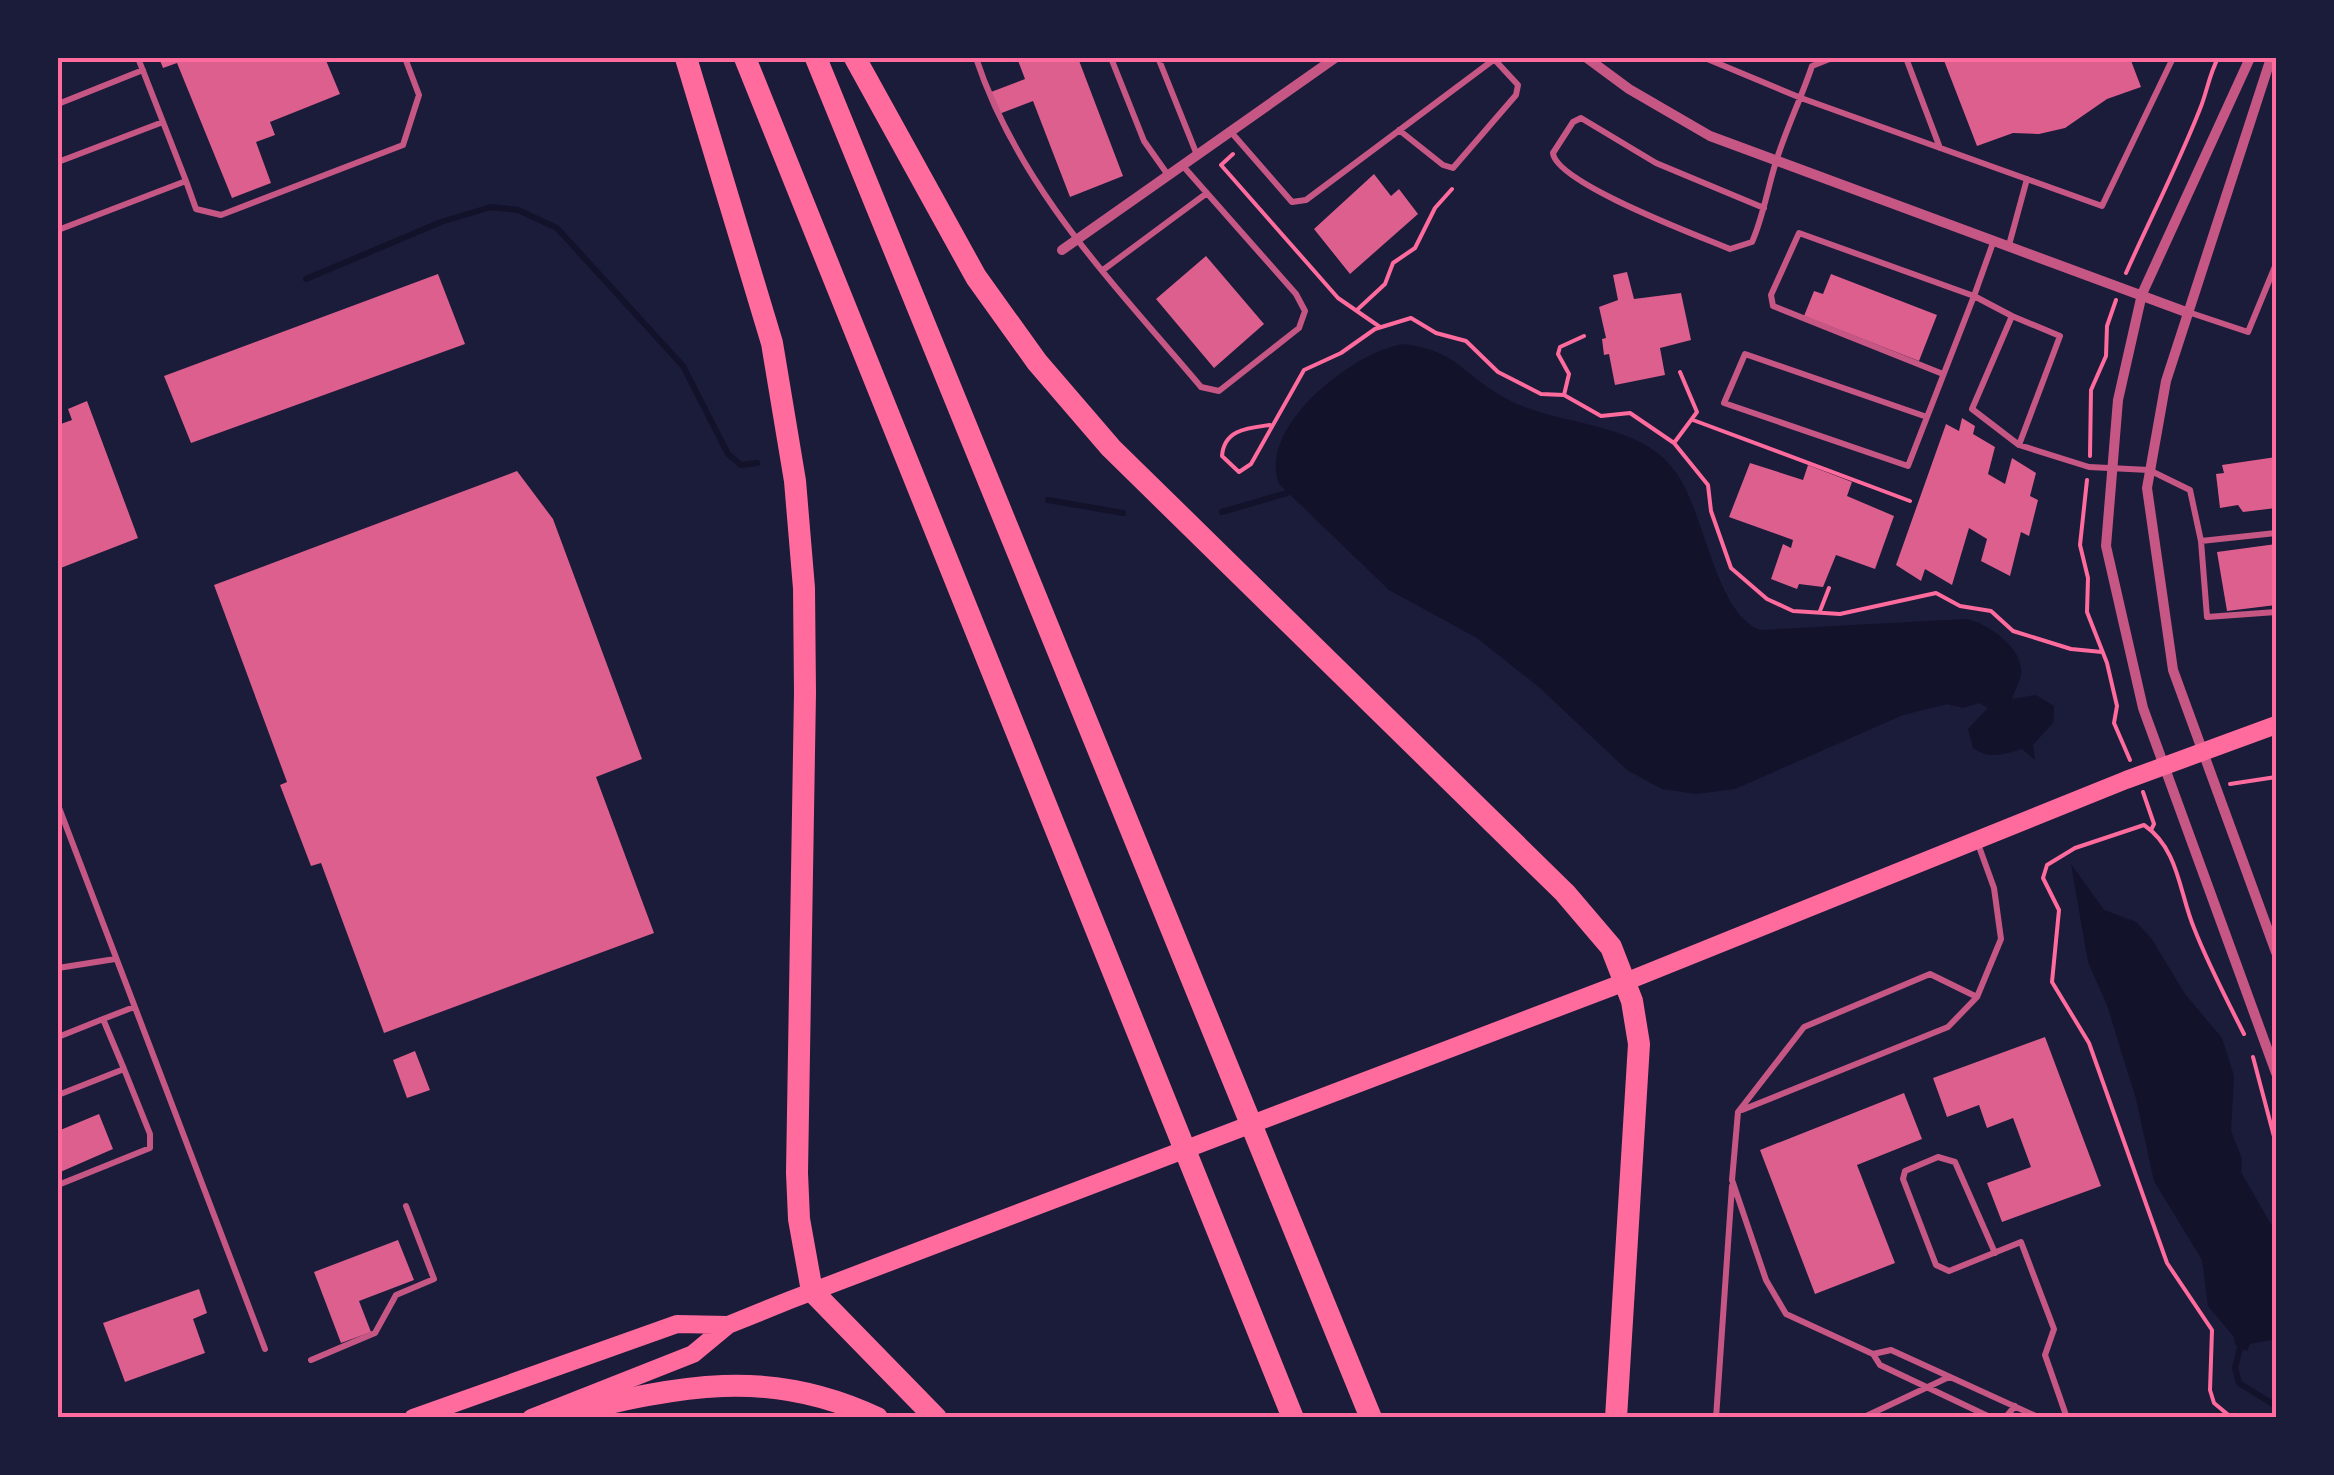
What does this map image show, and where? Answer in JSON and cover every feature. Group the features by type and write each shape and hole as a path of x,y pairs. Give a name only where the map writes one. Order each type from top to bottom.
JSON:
{"highway":[{"path":"686,58 772,343 795,481 804,588 805,693 798,1173 799,1219 812,1291 936,1418"},
{"path":"745,58 1294,1418"},
{"path":"816,58 1371,1418"},
{"path":"855,58 976,277 1037,362 1125,462 1565,893 1611,947 1639,1044 1616,1418"},
{"path":"545,1418 688,1388 743,1382 824,1397 877,1418"}],"main road":[{"path":"530,1418 693,1354 728,1325 812,1291 1624,982 1976,840 2276,725"},
{"path":"413,1418 677,1324 728,1325"}],"street":[{"path":"1062,250 1334,58"},
{"path":"1587,58 1666,112 1710,136 2186,312"},
{"path":"2250,58 2142,294 2118,400 2106,546 2129,661 2276,1074"},
{"path":"2271,58 2166,380 2149,470 2149,506 2173,670 2276,952"}],"lane":[{"path":"138,58 196,209 221,215 403,146 418,96 405,58"},
{"path":"976,58 1007,138 1077,240 1201,387 1219,391 1300,328 1305,311 1296,294 1182,165"},
{"path":"1110,58 1144,141 1168,176"},
{"path":"1166,58 1160,60 1197,154"},
{"path":"1230,131 1292,202 1306,200 1399,130 1495,58 1518,85 1516,95 1453,168 1442,166 1399,130"},
{"path":"1705,58 1802,98 2102,206 2172,58"},
{"path":"1764,208 1656,163 1581,118 1573,122 1553,153 1557,165 1608,196 1730,249 1752,242 1764,208 1776,161 1812,66 1832,58"},
{"path":"1906,58 1940,148"},
{"path":"58,104 143,70"},
{"path":"58,162 163,122"},
{"path":"2009,246 2026,179"},
{"path":"58,230 186,181"},
{"path":"1103,270 1207,193"},
{"path":"1943,374 1779,311 1771,295 1800,234 1808,233 1974,296 2060,336 2018,446"},
{"path":"1926,417 1745,354 1724,403 1908,466 1994,240"},
{"path":"2186,312 2248,332 2276,264"},
{"path":"2012,316 1972,409 2018,446 2113,470 2149,470 2190,490 2201,541 2207,617 2276,612"},
{"path":"2201,541 2276,532"},
{"path":"58,805 265,1350"},
{"path":"1738,1112 1948,1027 1977,997 2001,939 1994,888 1976,840"},
{"path":"58,968 116,959"},
{"path":"1716,1418 1738,1112 1804,1026 1930,974 1977,997"},
{"path":"58,1037 134,1007"},
{"path":"58,1185 150,1148 150,1134 103,1019"},
{"path":"58,1095 124,1069"},
{"path":"1995,1253 1955,1162 1938,1157 1904,1171 1903,1180 1936,1264 1949,1271 1995,1253 2021,1242 2054,1329 2046,1354 2068,1418"},
{"path":"1732,1180 1766,1280 1786,1314 1873,1354 1880,1365 1992,1418"},
{"path":"311,1360 375,1333 396,1295 434,1280 406,1206"},
{"path":"1873,1354 1890,1350 2040,1418"},
{"path":"1862,1418 1950,1377"},
{"path":"2005,1418 2015,1406"}],"path":[{"path":"1242,145 1221,166 1321,282 1380,327"},
{"path":"1358,308 1385,284 1393,264 1415,248 1435,208 1452,189"},
{"path":"1270,425 1243,428 1228,438 1222,456 1230,469 1238,472 1251,464 1304,370 1341,354 1380,327 1411,318 1436,333 1466,340 1498,372 1541,394 1564,395 1601,416 1630,413 1674,443 1708,485 1712,512 1736,575 1793,611 1881,608 1936,594 1960,606 1991,611 2012,631 2072,649 2102,652"},
{"path":"1564,395 1569,374 1558,354 1560,347 1584,336"},
{"path":"1674,443 1694,420 1696,406 1680,372"},
{"path":"1694,420 1910,501"},
{"path":"1820,611 1829,588"},
{"path":"2232,1418 2214,1403 2210,1390 2212,1330 2168,1262 2129,1166 2089,1043 2052,982 2059,910 2043,878 2056,857 2144,825 2164,843 2194,930 2248,1042 2276,1144"}],"shaded area":[{"path":"1403,344 1437,352 1509,400 1616,432 1655,451 1683,483 1731,603 1745,620 1761,630 1966,619 1994,632 2011,647 2021,665 2012,699 2036,695 2054,706 2053,723 2033,745 2035,760 2022,749 1991,755 1973,748 1968,729 1988,708 1979,703 1963,708 1947,704 1903,715 1735,789 1696,794 1662,789 1627,770 1540,688 1477,638 1389,590 1279,484 1276,462 1282,439 1295,417 1314,396 1359,361"},
{"path":"2071,864 2104,910 2136,922 2151,938 2185,994 2222,1038 2234,1076 2231,1131 2242,1159 2241,1172 2276,1233 2276,1339 2250,1344 2247,1351 2235,1345 2234,1337 2208,1306 2202,1260 2154,1181 2136,1099 2107,1005 2088,962"}],"building":[{"path":"159,58 325,58 340,94 270,122 275,135 256,142 271,183 232,198 177,63 163,68"},
{"path":"1017,58 1078,58 1123,176 1070,197 1033,101 999,114 991,92 1025,79"},
{"path":"1943,58 2130,58 2141,87 2107,99 2065,128 2039,134 2013,133 1977,146"},
{"path":"1374,174 1391,196 1399,189 1418,214 1350,274 1314,229"},
{"path":"1206,256 1264,324 1214,368 1156,299"},
{"path":"1627,272 1634,299 1681,293 1691,340 1660,348 1665,375 1615,385 1609,354 1604,355 1602,339 1606,338 1599,307 1618,300 1613,275"},
{"path":"438,274 465,344 191,443 164,376"},
{"path":"1831,274 1937,315 1919,361 1804,316 1814,291 1823,294"},
{"path":"87,401 138,538 58,569 58,425 72,420 68,409"},
{"path":"1962,418 1975,426 1973,434 1995,447 1988,474 2005,484 2012,458 2036,473 2030,496 2038,500 2029,536 2021,532 2010,576 1981,561 1987,539 1969,528 1952,585 1925,569 1921,581 1896,565 1946,424 1959,431"},
{"path":"2276,457 2276,508 2243,512 2238,505 2220,508 2216,474 2224,473 2222,465"},
{"path":"1750,463 1803,480 1808,465 1852,482 1847,496 1894,516 1875,569 1836,555 1823,587 1799,584 1797,589 1771,579 1783,544 1791,548 1793,540 1729,517"},
{"path":"517,471 553,519 642,759 596,777 654,933 384,1033 321,863 311,866 280,785 287,782 214,585"},
{"path":"2276,544 2276,605 2227,611 2217,552"},
{"path":"2045,1037 2101,1186 2002,1222 1987,1183 2031,1167 2013,1118 1987,1128 1979,1105 1947,1117 1933,1078"},
{"path":"415,1051 430,1090 407,1098 393,1060"},
{"path":"1904,1093 1922,1139 1857,1165 1895,1263 1815,1294 1760,1150"},
{"path":"99,1114 113,1149 58,1173 58,1131"},
{"path":"398,1240 414,1280 359,1301 371,1332 341,1343 314,1272"},
{"path":"199,1289 207,1313 193,1319 205,1353 125,1382 103,1323"}],"waterway":[{"path":"306,279 441,222 491,207 518,210 557,228 683,366 728,454 741,465 757,463"},
{"path":"1222,512 1287,493"},
{"path":"1048,500 1123,513"},
{"path":"2240,1348 2235,1368 2239,1383 2276,1406"}]}
